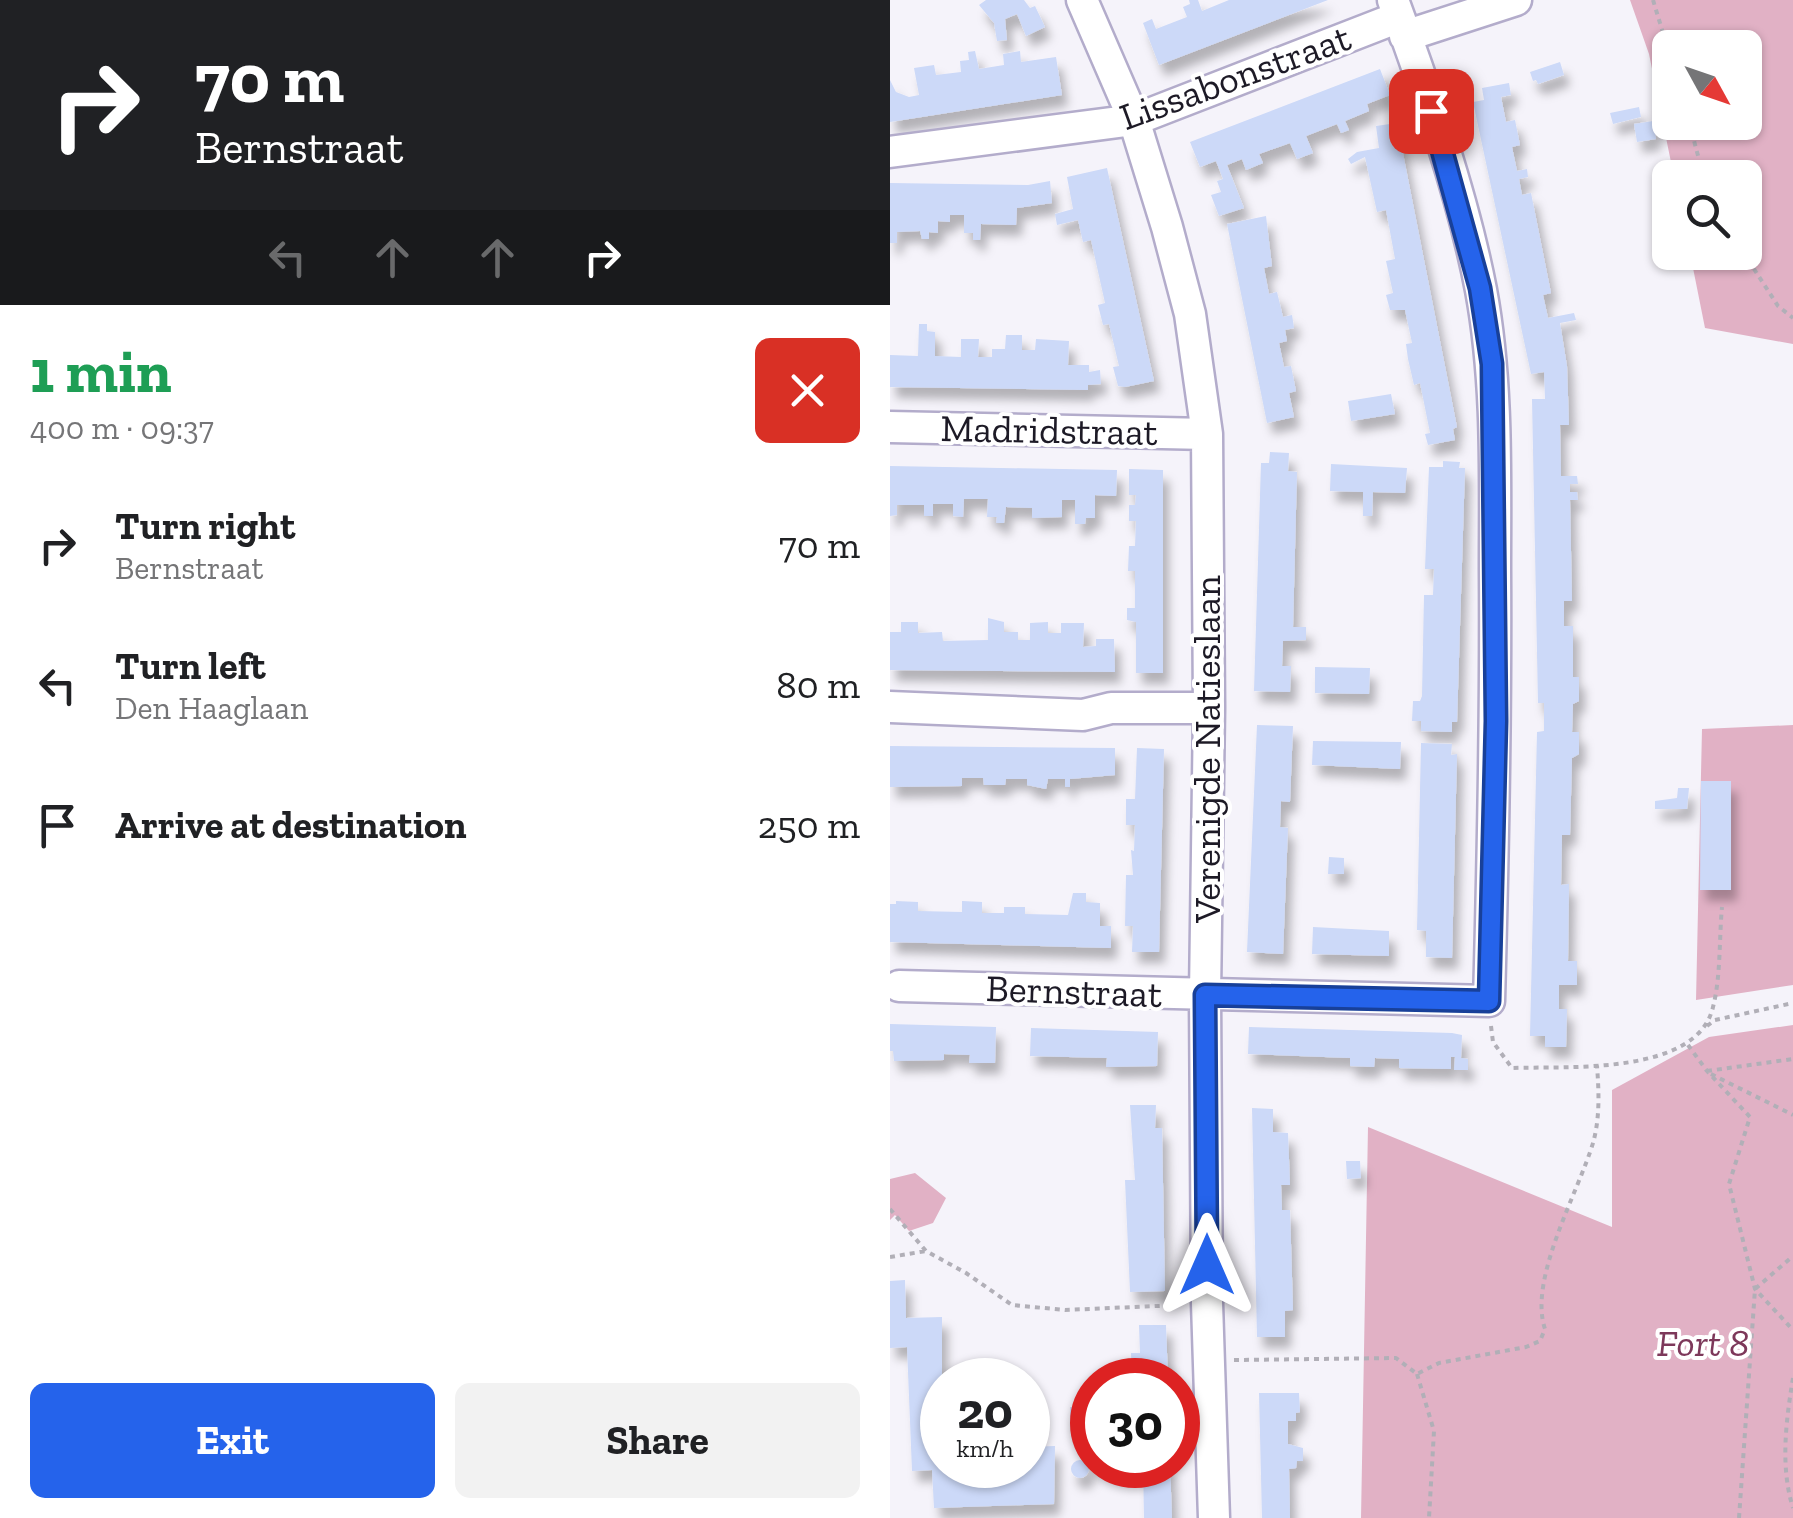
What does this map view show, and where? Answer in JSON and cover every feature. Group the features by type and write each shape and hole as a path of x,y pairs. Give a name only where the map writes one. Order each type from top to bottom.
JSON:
{"street":[{"name":"Verenigde Natieslaan","path":"1082,0 1134,120 1190,314 1207,434 1205,995 1207,1304 1214,1518"},
{"name":"Lissabonstraat","path":"890,152 1134,120 1399,18 1516,0"},
{"path":"1399,18 1443,148 1476,270 1492,364 1496,721 1489,1001"},
{"name":"Madridstraat","path":"890,427 1207,434"},
{"path":"890,708 1083,715 1111,708 1209,708"},
{"name":"Bernstraat","path":"899,986 1489,1001"}],"path":[{"path":"1653,0 1662,30"},
{"path":"1755,270 1778,306 1793,318"},
{"path":"1704,1028 1713,1009 1722,907"},
{"path":"1489,1001 1493,1042 1512,1068 1639,1061 1688,1044 1715,1020 1793,1003"},
{"path":"1688,1044 1707,1072 1750,1117 1730,1184 1755,1289 1739,1518"},
{"path":"1707,1072 1793,1059"},
{"path":"1417,1374 1439,1363 1540,1341 1545,1329 1541,1316 1542,1281 1593,1142 1600,1102 1597,1066"},
{"path":"1707,1072 1793,1115"},
{"path":"890,1209 926,1252 1012,1304 1065,1310 1207,1304"},
{"path":"890,1224 895,1215"},
{"path":"890,1257 926,1252"},
{"path":"1755,1289 1793,1256"},
{"path":"1755,1289 1793,1330"},
{"path":"1209,1360 1396,1358 1417,1374 1434,1431 1429,1518"},
{"path":"1793,1378 1786,1486 1793,1508"}],"green space":[{"path":"1630,0 1793,0 1793,344 1705,328 1693,270 1762,270 1762,160 1671,160 1666,140 1762,140 1762,30 1652,30 1652,69"},
{"path":"1793,725 1793,985 1696,1000 1702,729"},
{"name":"Fort 8","path":"1793,1025 1793,1518 1361,1518 1368,1127 1612,1227 1612,1090 1709,1037"},
{"path":"915,1173 946,1198 933,1223 909,1231 895,1215 890,1220 890,1179"}],"building":[{"path":"986,0 1024,0 1030,8 1035,6 1045,27 1026,36 1017,14 1005,19 1007,40 997,41 994,23 979,5"},
{"path":"1189,0 1198,0 1202,11 1229,0 1328,0 1159,65 1143,23 1152,19 1156,29 1187,17 1183,7 1190,4"},
{"path":"975,51 979,69 1004,65 1003,54 1020,51 1021,62 1056,57 1062,95 890,122 890,80 896,92 909,97 919,95 914,68 934,65 936,75 961,72 960,61 969,60 968,52"},
{"path":"1560,62 1564,75 1538,84 1533,81 1530,72"},
{"path":"1380,69 1390,95 1367,104 1369,111 1345,121 1349,130 1341,133 1337,124 1306,136 1313,153 1297,159 1290,143 1259,154 1263,163 1246,170 1242,159 1227,165 1244,208 1219,216 1211,195 1221,192 1217,181 1223,179 1216,161 1200,167 1190,142"},
{"path":"1509,83 1511,95 1501,97 1506,122 1515,120 1520,145 1512,147 1517,171 1527,169 1528,177 1519,179 1522,195 1531,193 1551,293 1543,295 1548,318 1574,313 1576,320 1560,323 1567,366 1569,425 1560,425 1561,476 1577,476 1578,484 1570,484 1570,492 1577,492 1578,500 1570,500 1572,601 1564,601 1564,626 1573,626 1573,677 1579,677 1579,701 1573,704 1572,732 1579,732 1579,754 1572,758 1570,835 1562,835 1561,885 1569,884 1568,961 1577,961 1577,985 1559,985 1559,1009 1567,1009 1566,1047 1545,1047 1545,1036 1530,1036 1537,732 1544,731 1544,703 1538,703 1532,399 1545,399 1544,372 1531,374 1473,102 1484,100 1482,88"},
{"path":"1639,107 1641,117 1613,124 1610,113"},
{"path":"1652,121 1652,140 1637,142 1634,124"},
{"path":"1397,123 1457,427 1453,429 1455,440 1428,445 1425,434 1430,433 1420,383 1414,385 1408,359 1406,344 1412,343 1405,310 1390,310 1386,295 1393,293 1386,261 1395,259 1386,210 1377,212 1365,157 1351,164 1348,159 1357,152 1379,148 1376,126"},
{"path":"1107,168 1154,381 1125,387 1118,386 1113,367 1119,366 1109,324 1103,325 1098,305 1105,303 1091,240 1083,242 1078,220 1057,225 1055,214 1073,209 1067,177"},
{"path":"1050,181 1052,203 1017,208 1016,225 981,224 980,240 973,240 973,233 964,233 964,215 950,215 950,222 938,221 938,233 929,232 929,239 922,239 920,231 897,232 897,243 890,243 890,183 1028,185"},
{"path":"1266,216 1272,266 1264,268 1269,294 1277,292 1283,317 1292,315 1294,328 1285,330 1287,341 1279,343 1284,367 1291,366 1296,391 1289,393 1294,417 1267,423 1227,224"},
{"path":"919,324 927,324 927,331 935,332 935,356 961,357 961,339 979,339 978,357 992,357 992,349 1005,349 1006,335 1022,335 1022,350 1035,350 1036,339 1069,341 1068,365 1089,365 1089,372 1100,370 1101,384 1088,385 1088,390 890,387 890,355 918,356"},
{"path":"1391,394 1395,414 1351,421 1348,401"},
{"path":"1270,452 1289,453 1288,471 1297,472 1293,627 1306,627 1306,640 1283,641 1282,666 1291,666 1290,692 1254,691 1261,463 1269,463"},
{"path":"1443,461 1460,462 1459,468 1465,468 1457,722 1452,722 1452,732 1421,731 1421,721 1412,721 1413,701 1420,701 1422,696 1424,595 1433,595 1434,569 1425,569 1429,467 1443,467"},
{"path":"1331,464 1407,468 1405,493 1373,492 1372,516 1363,516 1363,492 1330,491"},
{"path":"890,466 1117,470 1116,496 1095,495 1095,518 1086,518 1085,524 1075,524 1075,500 1062,500 1062,517 1032,518 1032,508 1006,507 1004,523 996,523 997,517 987,517 988,499 964,499 963,517 953,516 953,504 933,504 933,516 924,516 924,505 897,505 897,515 890,516"},
{"path":"1129,469 1163,470 1163,673 1136,673 1136,622 1127,620 1127,608 1135,608 1135,571 1128,571 1136,521 1129,521 1129,505 1135,505 1136,495 1129,495"},
{"path":"988,618 1004,622 1004,632 1018,632 1018,640 1030,640 1030,623 1048,622 1048,633 1061,633 1061,623 1084,623 1083,647 1096,646 1096,639 1114,639 1115,672 890,670 890,632 901,632 901,622 918,622 918,633 942,632 943,641 988,640"},
{"path":"1315,667 1370,668 1369,694 1315,693"},
{"path":"1257,725 1293,726 1290,802 1281,801 1280,827 1288,828 1283,954 1247,952"},
{"path":"1313,741 1401,742 1400,769 1312,765"},
{"path":"1421,743 1452,744 1451,755 1457,754 1452,958 1426,957 1426,931 1417,930"},
{"path":"890,746 1115,748 1115,775 1070,779 1070,787 1065,787 1065,779 1048,779 1046,789 1027,785 1027,779 984,785 983,778 962,778 962,786 890,787"},
{"path":"1137,748 1164,749 1159,952 1132,952 1133,926 1125,926 1126,875 1133,875 1135,825 1126,825 1126,799 1135,799"},
{"path":"1701,781 1731,781 1731,890 1700,890"},
{"path":"1678,788 1689,788 1687,809 1655,809 1655,801 1677,798"},
{"path":"1329,857 1344,858 1344,874 1328,874"},
{"path":"1073,893 1086,893 1086,902 1100,903 1100,926 1111,926 1111,948 890,942 890,904 896,901 918,902 918,911 962,912 962,901 982,902 982,913 1004,913 1004,907 1025,907 1025,914 1068,915"},
{"path":"1313,927 1389,931 1389,956 1312,954"},
{"path":"890,1024 996,1027 995,1063 969,1063 970,1055 944,1054 944,1060 894,1061"},
{"path":"1249,1027 1452,1033 1462,1035 1461,1058 1468,1059 1468,1070 1454,1070 1455,1057 1451,1057 1451,1069 1399,1068 1399,1059 1375,1058 1374,1067 1350,1066 1350,1058 1248,1054"},
{"path":"1031,1028 1158,1032 1157,1066 1106,1067 1107,1058 1030,1056"},
{"path":"1130,1105 1156,1105 1155,1128 1162,1128 1165,1291 1130,1292 1125,1180 1135,1180"},
{"path":"1252,1108 1273,1109 1273,1132 1288,1133 1290,1185 1281,1185 1282,1210 1290,1210 1293,1310 1285,1311 1285,1337 1257,1337"},
{"path":"1346,1161 1360,1161 1361,1178 1347,1179"},
{"path":"905,1280 906,1318 942,1317 942,1358 920,1358 920,1471 912,1471 907,1347 890,1348 890,1281"},
{"path":"1139,1325 1166,1325 1167,1358 1131,1358 1131,1353 1140,1353"},
{"path":"1259,1393 1299,1393 1300,1412 1296,1413 1296,1421 1288,1421 1288,1444 1303,1448 1303,1461 1289,1469 1290,1518 1262,1518"},
{"path":"1050,1446 1055,1446 1054,1504 934,1508 933,1488 1050,1488"},
{"path":"1143,1488 1171,1488 1172,1518 1144,1518"}],"route":[{"path":"1207,1265 1205,995 1489,1001 1496,721 1492,364 1480,288 1431,111"}]}
